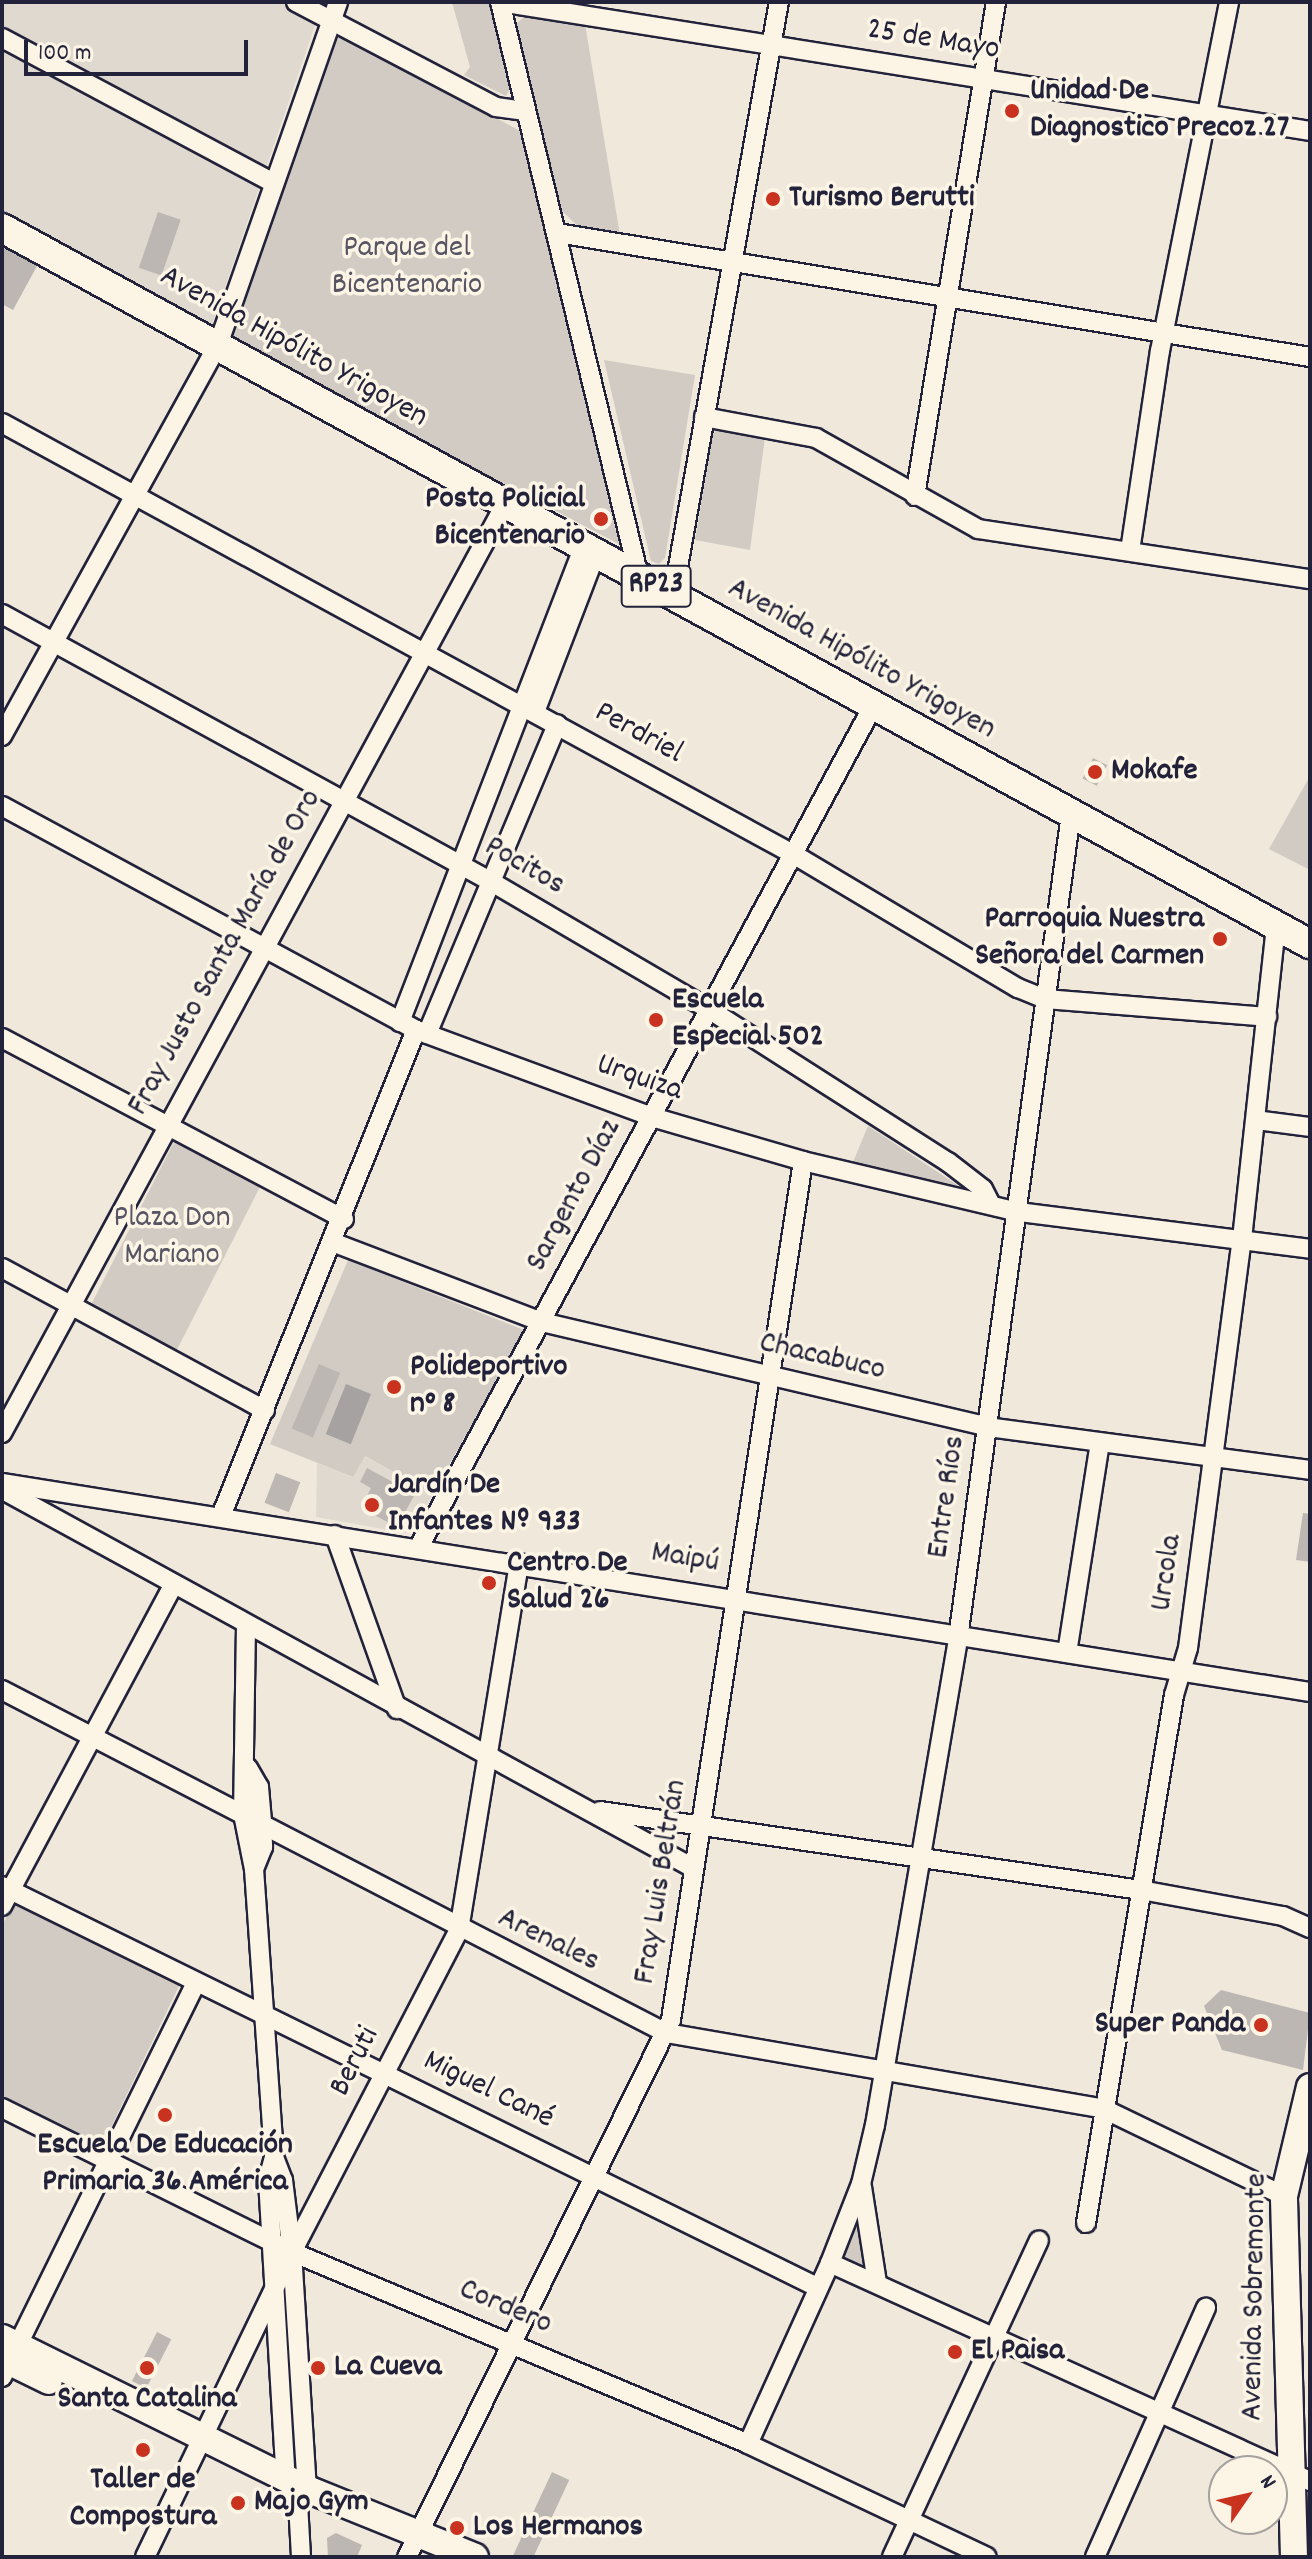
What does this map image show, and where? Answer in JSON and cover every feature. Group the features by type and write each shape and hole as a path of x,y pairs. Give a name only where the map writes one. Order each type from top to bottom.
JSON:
{"main road":[{"name":"Avenida Hipólito Yrigoyen","path":"2,228 1310,944"},
{"name":"Avenida Sobremonte","path":"1294,2556 1300,2477 1284,2196 1310,2087"},
{"path":"6,2356 297,2490 416,2549 475,2557"}],"street":[{"path":"296,2 496,107 526,111"},
{"path":"2,736 218,345 338,2"},
{"path":"500,2 639,577"},
{"name":"25 de Mayo","path":"500,2 1310,131"},
{"path":"673,595 779,2"},
{"path":"915,496 996,2"},
{"path":"1130,551 1165,334 1229,2"},
{"path":"2,38 274,183"},
{"path":"557,233 946,300 1310,357"},
{"path":"704,417 816,438 978,529 1310,579"},
{"name":"Perdriel","path":"2,423 793,854 1045,999 1267,1017"},
{"name":"Fray Justo Santa María de Oro","path":"2,1433 167,1123 343,801 428,653 506,503"},
{"path":"221,1516 335,1243 414,1029 464,867 590,550"},
{"name":"Pocitos","path":"2,614 490,881 710,1010 948,1162 983,1189 991,1205"},
{"name":"Sargento Díaz","path":"420,1545 873,706"},
{"path":"414,1029 490,881 557,724"},
{"name":"Urquiza","path":"2,806 414,1029 652,1117 803,1161 1019,1212 1310,1249"},
{"name":"Entre Ríos","path":"748,2444 830,2263 861,2184 885,2071 958,1638 1019,1212 1071,814"},
{"name":"Urcola","path":"1086,2223 1214,1459 1256,1120 1276,925"},
{"path":"2,1038 344,1219"},
{"path":"1256,1120 1310,1127"},
{"name":"Fray Luis Beltrán","path":"416,2549 510,2342 666,2033 737,1598 803,1161"},
{"name":"Chacabuco","path":"335,1243 542,1322 988,1427 1310,1470"},
{"path":"2,1268 265,1410"},
{"path":"1067,1653 1100,1443"},
{"name":"Maipú","path":"2,1483 335,1535 420,1545 958,1638 1310,1692"},
{"path":"2,1489 172,1587 487,1758 589,1809 693,1868"},
{"path":"335,1535 397,1709"},
{"name":"Beruti","path":"145,2557 202,2446 292,2252 459,1930 519,1563"},
{"path":"5,1894 93,1739 172,1587"},
{"path":"246,1625 248,1768 243,1814 254,1869 274,2157 283,2180 292,2252 301,2557"},
{"name":"Arenales","path":"2,1690 459,1930 666,2033 1104,2109 1219,2170 1284,2196"},
{"path":"248,1768 259,1787 262,1825 263,1847 254,1869"},
{"path":"589,1809 924,1854 1283,1916 1310,1928"},
{"name":"Miguel Cané","path":"5,1894 196,1982 817,2287"},
{"path":"6,2356 108,2161 196,1982"},
{"name":"Cordero","path":"2,2108 292,2252 748,2444 987,2557"},
{"path":"274,2157 268,2180 275,2289 297,2490"},
{"name":"Entre Ríos","path":"861,2184 877,2283"},
{"path":"892,2557 1039,2241"},
{"path":"830,2263 1300,2477"},
{"path":"1095,2557 1206,2308"},
{"path":"1294,2556 1310,2526"}],"shaded area":[{"path":"2,2 323,2 211,328 2,213"},
{"path":"346,1384 371,1394 351,1444 326,1434"},
{"name":"Jardín De Infantes Nº 933","path":"364,1456 433,1494 414,1528 405,1533 316,1517 317,1463 352,1477"}],"green space":[{"path":"452,2 489,2 510,89 506,96 464,75 470,67"},
{"path":"526,15 585,24 620,235 580,228 562,211 514,26"},
{"name":"Parque del Bicentenario","path":"343,35 522,132 619,544 229,340 332,43"},
{"path":"604,360 695,375 665,558 659,564 651,561"},
{"path":"720,429 765,437 750,550 695,540 713,433"},
{"path":"1310,776 1310,870 1269,849"},
{"path":"868,1126 968,1192 853,1162"},
{"name":"Plaza Don Mariano","path":"176,1138 262,1182 177,1350 91,1306"},
{"name":"Polideportivo n° 8","path":"348,1260 524,1330 433,1494 365,1456 353,1477 270,1444"},
{"path":"15,1905 180,1984 102,2146 2,2099 2,1924"},
{"path":"858,2216 869,2264 863,2270 839,2259"}],"building":[{"path":"158,212 181,220 161,276 139,268"},
{"path":"2,247 37,266 13,310 2,304"},
{"name":"Mokafe","path":"1093,758 1107,765 1097,786 1083,778"},
{"name":"Polideportivo n° 8","path":"319,1364 340,1373 313,1437 292,1428"},
{"path":"367,1468 415,1494 397,1527 361,1508 371,1488 360,1482"},
{"path":"276,1473 300,1482 289,1512 265,1503"},
{"path":"1303,1513 1310,1514 1310,1562 1296,1560"},
{"name":"Super Panda","path":"1221,1990 1310,2013 1303,2070 1222,2050 1204,2006"},
{"name":"Santa Catalina","path":"157,2332 171,2339 146,2388 132,2381"},
{"path":"552,2472 569,2480 533,2557 513,2556"},
{"path":"336,2533 362,2545 357,2557 328,2557 327,2538"}],"place":[{"name":"Unidad De Diagnostico Precoz 27","path":"1012,111"},
{"name":"Turismo Berutti","path":"773,199"},
{"name":"Posta Policial Bicentenario","path":"601,519"},
{"name":"Mokafe","path":"1095,772"},
{"name":"Parroquia Nuestra Señora del Carmen","path":"1220,939"},
{"name":"Escuela Especial 502","path":"656,1020"},
{"name":"Polideportivo n° 8","path":"394,1387"},
{"name":"Jardín De Infantes Nº 933","path":"372,1505"},
{"name":"Centro De Salud 26","path":"489,1583"},
{"name":"Super Panda","path":"1261,2025"},
{"name":"Escuela De Educación Primaria 36 América","path":"165,2115"},
{"name":"El Paisa","path":"955,2352"},
{"name":"Santa Catalina","path":"147,2368"},
{"name":"La Cueva","path":"318,2368"},
{"name":"Taller de Compostura","path":"143,2450"},
{"name":"Majo Gym","path":"238,2503"},
{"name":"Los Hermanos","path":"457,2528"}]}
